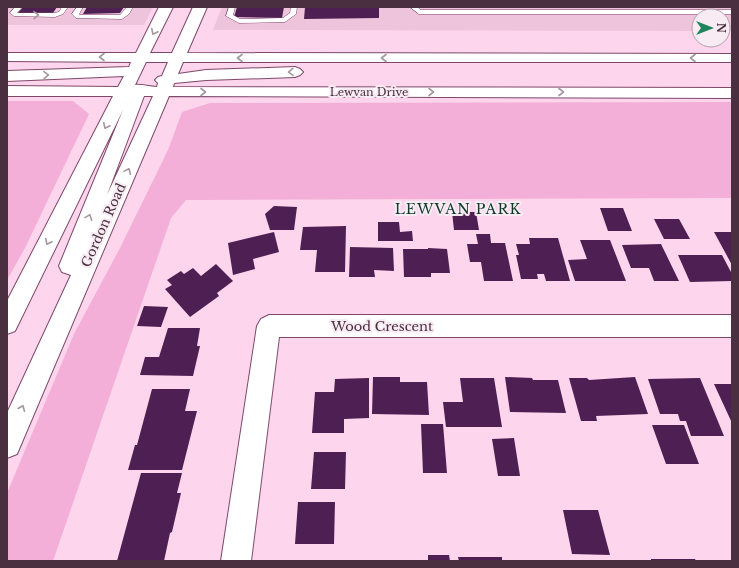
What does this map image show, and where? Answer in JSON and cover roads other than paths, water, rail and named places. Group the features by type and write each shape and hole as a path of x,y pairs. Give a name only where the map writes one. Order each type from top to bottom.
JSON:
{"main road":[{"path":"54,334 59,295 134,90 141,66 166,7"},
{"name":"Gordon Road","path":"7,444 54,334 200,7"},
{"path":"7,57 141,66"},
{"path":"7,76 170,65 178,58 732,58"},
{"path":"166,85 206,75 666,58"},
{"name":"Lewvan Drive","path":"7,91 134,90 166,85 732,93"},
{"path":"7,324 134,90"},
{"name":"Wood Crescent","path":"236,561 269,326 732,326"}],"lane":[{"path":"18,7 13,13 16,15 55,14 61,13 65,7"},
{"path":"80,7 75,14 78,17 122,17 127,13 130,7"},
{"path":"232,7 229,16 238,21 285,20 293,14 294,7"},
{"path":"413,7 419,12 651,10 732,12"}],"district":[{"name":"LEWVAN PARK","path":"458,209"}]}
